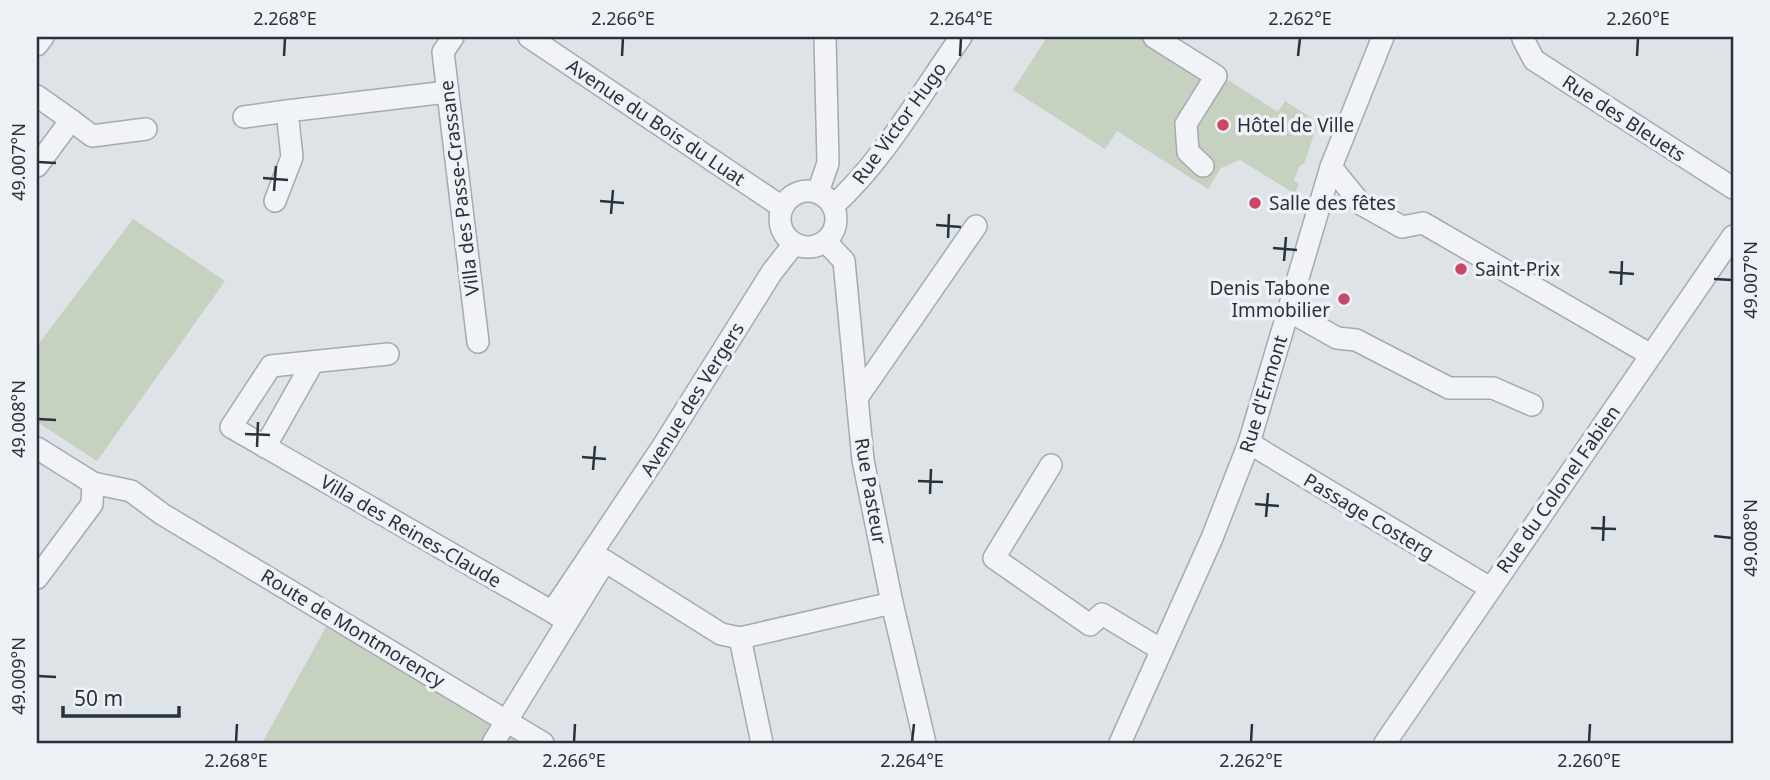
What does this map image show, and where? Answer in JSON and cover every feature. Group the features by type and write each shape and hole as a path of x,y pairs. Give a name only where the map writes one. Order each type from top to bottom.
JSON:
{"street":[{"path":"37,45 43,37"},
{"name":"Villa des Passe-Crassane","path":"453,37 443,52 478,342"},
{"name":"Avenue du Bois du Luat","path":"529,37 782,207"},
{"path":"825,37 828,163 825,199 837,221 825,242 810,248 794,244 782,232 782,207 801,191 825,199"},
{"name":"Rue Victor Hugo","path":"825,199 853,188 961,37"},
{"path":"1154,37 1216,76 1186,124 1188,152 1203,166"},
{"name":"Rue d'Ermont","path":"1120,743 1212,538 1249,443 1331,167 1383,37"},
{"name":"Rue des Bleuets","path":"1523,40 1534,60 1733,188"},
{"path":"244,117 447,92"},
{"path":"37,96 92,136 146,129"},
{"path":"275,201 292,157 288,111"},
{"path":"37,166 71,120"},
{"path":"1331,167 1361,204 1402,227 1423,223 1651,355"},
{"path":"1318,209 1361,204"},
{"path":"857,398 976,226"},
{"name":"Rue du Colonel Fabien","path":"1385,743 1733,236"},
{"name":"Rue Pasteur","path":"825,242 844,261 863,460 892,603 925,743"},
{"name":"Avenue des Vergers","path":"493,743 562,619 558,603 597,556 606,533 772,272 794,244"},
{"path":"1289,311 1337,338 1356,340 1448,388 1493,388 1532,405"},
{"name":"Villa des Reines-Claude","path":"388,354 271,366 231,427 562,619"},
{"path":"265,447 313,362"},
{"path":"37,438 71,461 88,484 87,511 37,578"},
{"name":"Passage Costerg","path":"1249,443 1490,588"},
{"name":"Route de Montmorency","path":"37,448 88,484 162,514 543,743"},
{"name":"Route de Montmorency","path":"37,460 83,491 88,484"},
{"path":"1051,465 994,558 1090,625 1102,614 1160,649"},
{"path":"597,556 721,634 740,638 892,603"},
{"path":"740,638 762,743"}],"green space":[{"path":"1047,37 1161,37 1278,112 1285,101 1318,122 1304,164 1300,165 1294,180 1299,184 1295,194 1240,160 1221,168 1208,189 1117,131 1105,149 1013,90"},
{"path":"133,219 225,281 97,461 37,422 37,346"},
{"path":"327,625 526,743 262,743"}],"place":[{"name":"Hôtel de Ville","path":"1223,125"},
{"name":"Salle des fêtes","path":"1255,203"},
{"name":"Saint-Prix","path":"1461,269"},
{"name":"Denis Tabone Immobilier","path":"1344,299"}]}
